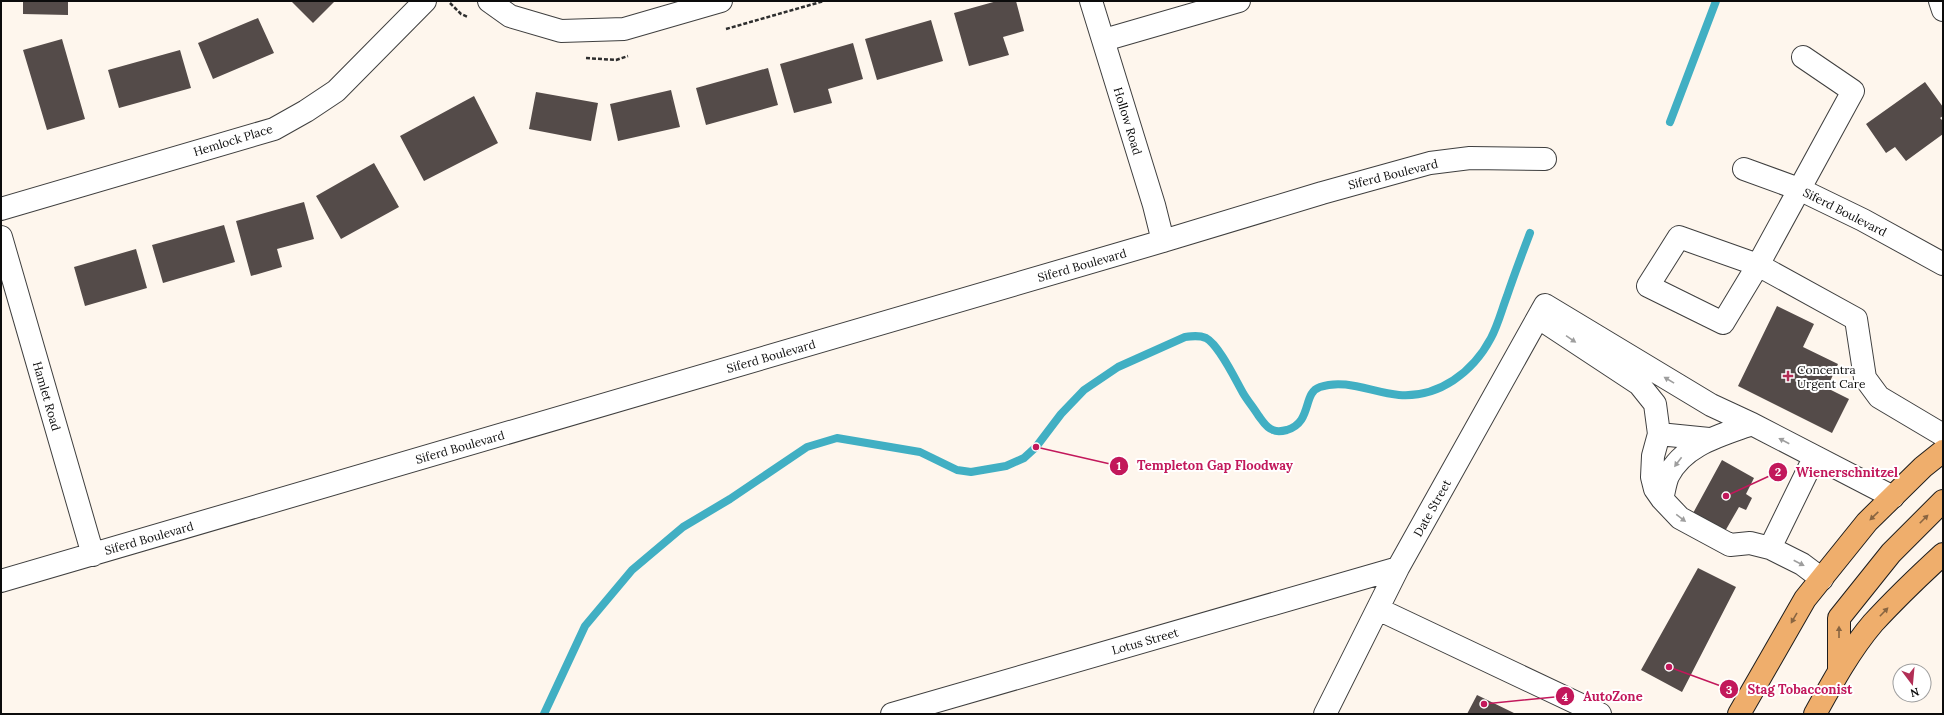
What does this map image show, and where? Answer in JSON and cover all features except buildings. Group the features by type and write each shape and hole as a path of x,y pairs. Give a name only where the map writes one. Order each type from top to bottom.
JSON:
{"main road":[{"path":"1739,714 1805,599 1868,522 1923,467 1943,451"},
{"path":"1839,670 1839,618 1891,553 1943,501"},
{"path":"1815,714 1839,670 1872,624 1911,583 1943,554"}],"street":[{"name":"Hemlock Place","path":"1,209 274,129 306,111 336,90 425,1"},
{"path":"489,1 510,16 561,31 624,29 721,1"},
{"name":"Hollow Road","path":"1091,1 1164,241"},
{"path":"1104,40 1239,1"},
{"path":"1940,1 1943,10"},
{"path":"1803,57 1853,91 1758,265 1723,323 1648,286 1679,237 1758,265 1856,319 1866,378 1879,397 1943,435"},
{"name":"Siferd Boulevard","path":"1,581 1164,241 1322,193 1430,163 1470,158 1545,159"},
{"name":"Siferd Boulevard","path":"1744,169 1799,189 1863,220 1943,264"},
{"name":"Hamlet Road","path":"1,237 93,555"},
{"path":"1542,311 1711,405 1752,424 1814,458 1893,497"},
{"path":"1542,311 1639,384 1654,404 1659,434 1653,456 1652,477 1655,489 1662,499 1680,518 1730,545 1750,543 1770,548 1802,564 1822,579"},
{"name":"Date Street","path":"1325,714 1398,568 1542,311"},
{"path":"1662,499 1668,476 1680,458 1709,439 1752,424"},
{"path":"1659,434 1709,439"},
{"path":"1770,548 1814,458"},
{"name":"Lotus Street","path":"892,714 1398,568"},
{"path":"1378,609 1600,714"}],"waterway":[{"path":"1670,122 1716,1"},
{"path":"544,714 585,626 632,570 683,527 730,499 807,447 837,438 920,452 957,470 971,472 1006,466 1024,458 1036,447 1061,414 1084,390 1118,367 1190,336 1203,337 1211,342 1221,355 1258,415 1266,426 1275,431 1285,430 1295,426 1301,421 1311,395 1314,390 1320,387 1340,384 1350,385 1399,395 1414,395 1428,392 1441,387 1465,372 1484,350 1496,328 1530,233"}],"place":[{"name":"Concentra Urgent Care","path":"1788,376"},
{"name":"Templeton Gap Floodway","path":"1036,447"},
{"name":"Wienerschnitzel","path":"1726,496"},
{"name":"Stag Tobacconist","path":"1669,667"},
{"name":"AutoZone","path":"1484,704"}]}
